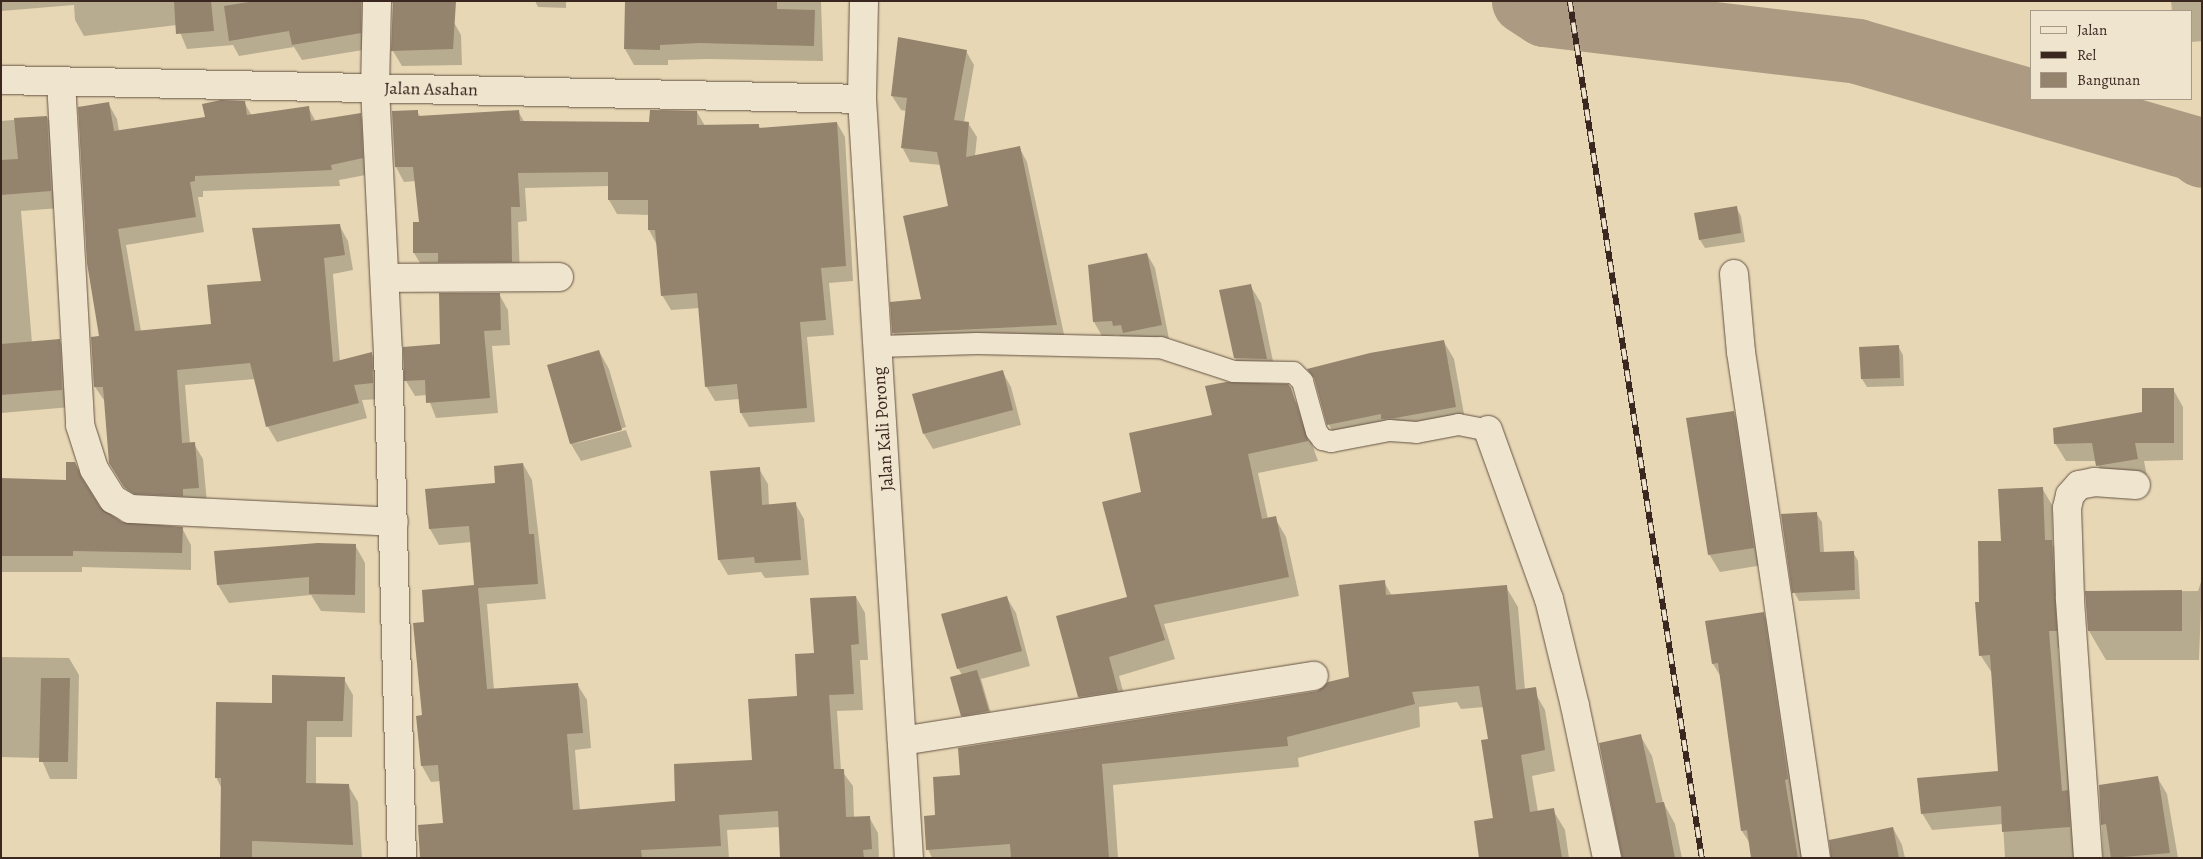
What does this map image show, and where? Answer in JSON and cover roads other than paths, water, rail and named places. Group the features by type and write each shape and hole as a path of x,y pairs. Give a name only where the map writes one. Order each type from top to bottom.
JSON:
{"street":[{"path":"377,1 375,88 385,278 394,522 402,858"},
{"name":"Jalan Kali Porong","path":"864,1 862,98 908,858"},
{"name":"Jalan Asahan","path":"1,80 862,98"},
{"path":"61,81 80,424 94,469 113,499 130,509 394,522"},
{"path":"1734,274 1741,352 1777,596 1788,657 1816,858"},
{"path":"385,278 559,277"},
{"path":"1488,430 1549,599 1576,706 1607,858"},
{"path":"2088,858 2070,598 2067,508 2070,495 2079,485 2094,482 2136,485"},
{"path":"902,741 1314,676"}],"lane":[{"path":"878,346 977,343 1160,346 1232,371 1293,372 1302,381 1316,431 1322,439 1331,441 1389,430 1416,432 1458,424 1488,430"}],"waterway":[{"path":"1524,1 1544,14 1857,51 2193,148 2202,155"}],"railway":[{"path":"1570,1 1702,858"}]}
